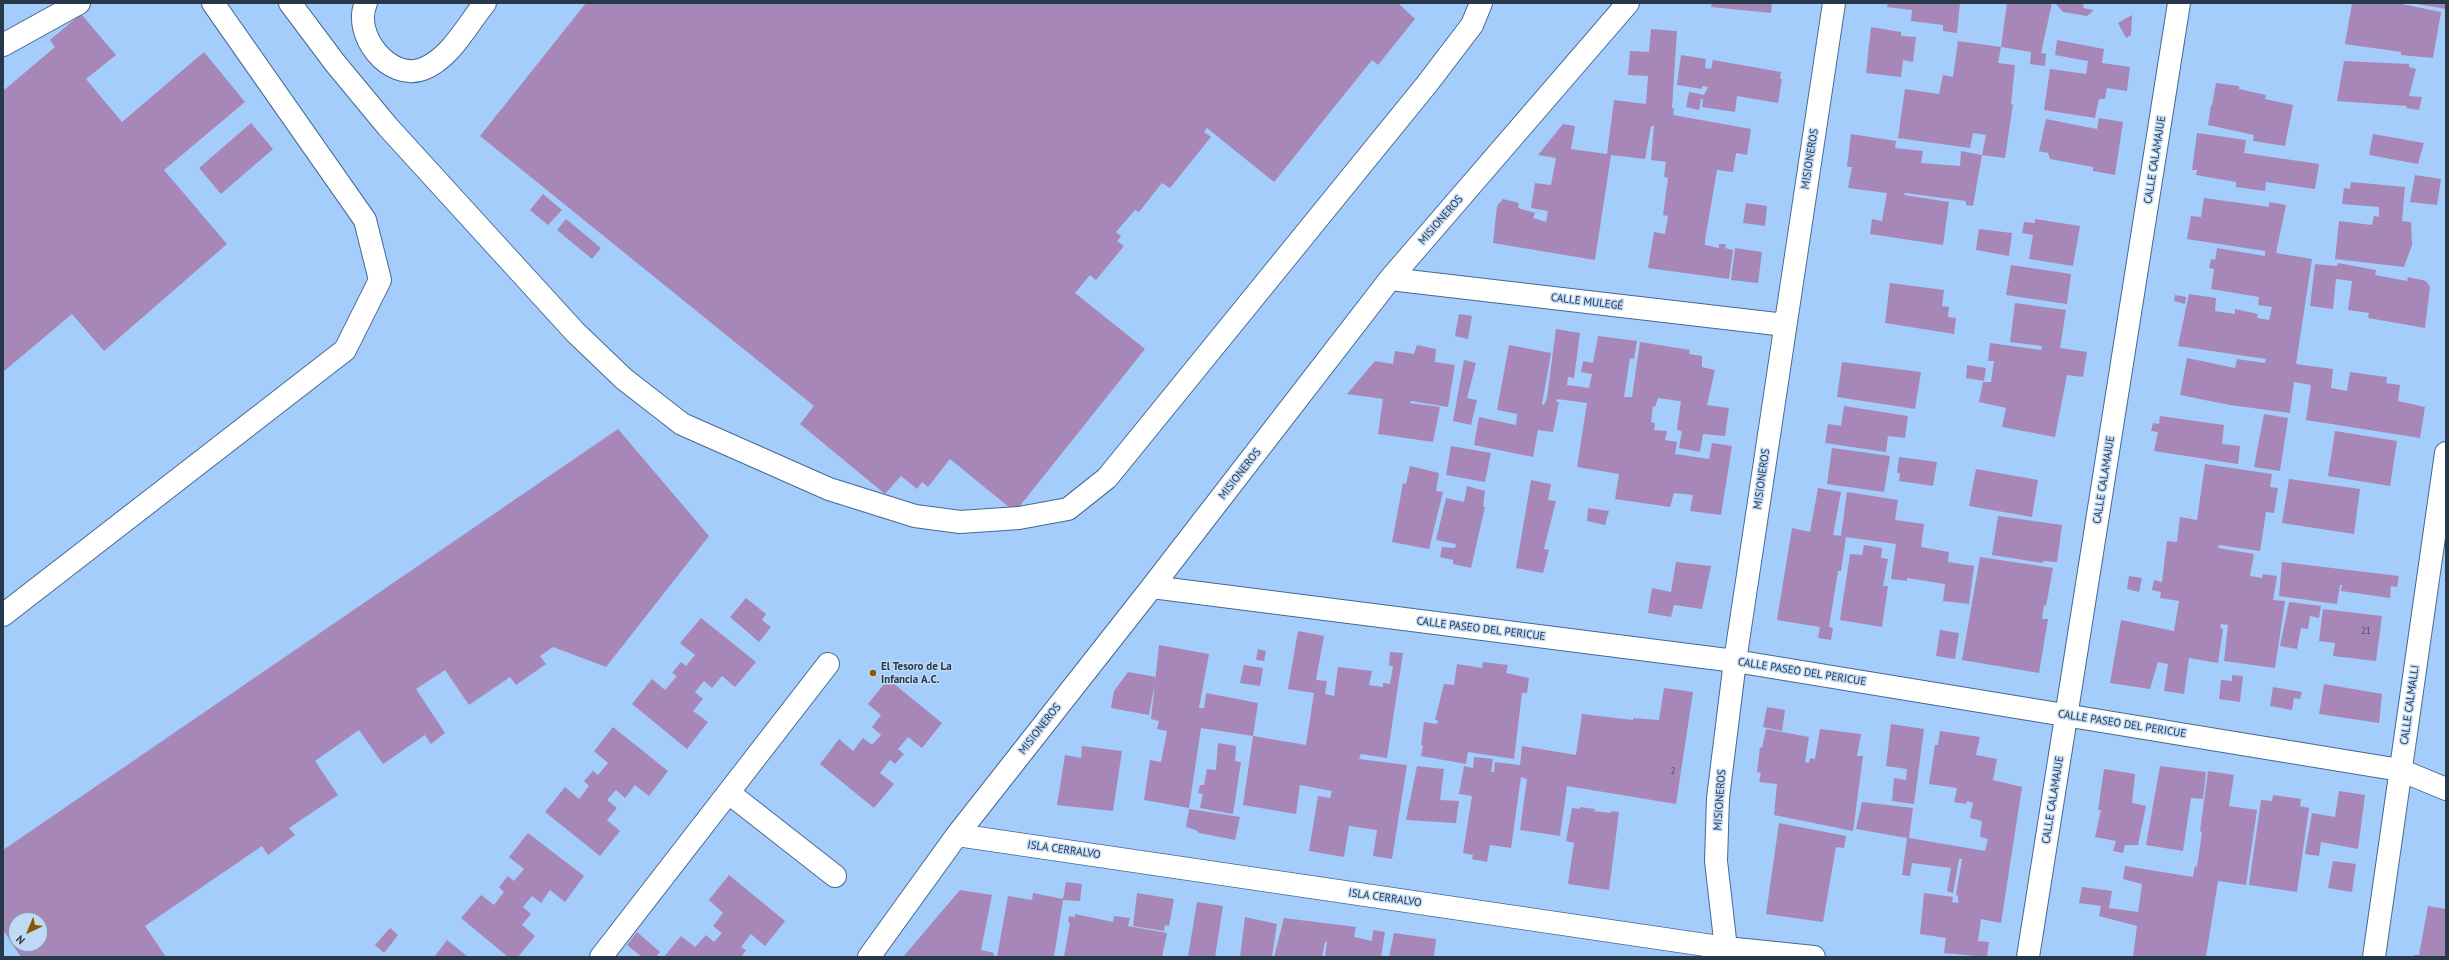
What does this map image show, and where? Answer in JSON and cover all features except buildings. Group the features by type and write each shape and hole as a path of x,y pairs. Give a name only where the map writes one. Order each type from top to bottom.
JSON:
{"street":[{"path":"3,45 78,3"},
{"path":"3,615 346,350 380,280 365,220 213,3"},
{"path":"290,3 335,63 388,127 575,332 624,379 682,424 829,489 915,516 960,522 1019,518 1068,509 1107,478 1427,84 1472,25 1481,3"},
{"path":"366,3 362,25 368,42 383,59 403,71 423,69 447,54 485,3"},
{"name":"MISIONEROS","path":"869,957 957,834 1152,588 1390,279 1628,3"},
{"name":"MISIONEROS","path":"1726,953 1716,861 1718,806 1735,661 1834,3"},
{"name":"CALLE CALAMAJUE","path":"2028,957 2179,3"},
{"name":"CALLE MULEGÉ","path":"1390,279 1785,325"},
{"name":"CALLE CALMALLI","path":"2374,957 2446,453"},
{"name":"CALLE PASEO DEL PERICUE","path":"1152,588 1735,661 2400,770 2446,789"},
{"path":"601,957 828,664"},
{"path":"729,793 836,876"},
{"name":"ISLA CERRALVO","path":"957,834 1726,953 1814,957"}],"place":[{"name":"El Tesoro de La Infancia A.C.","path":"873,673"}]}
